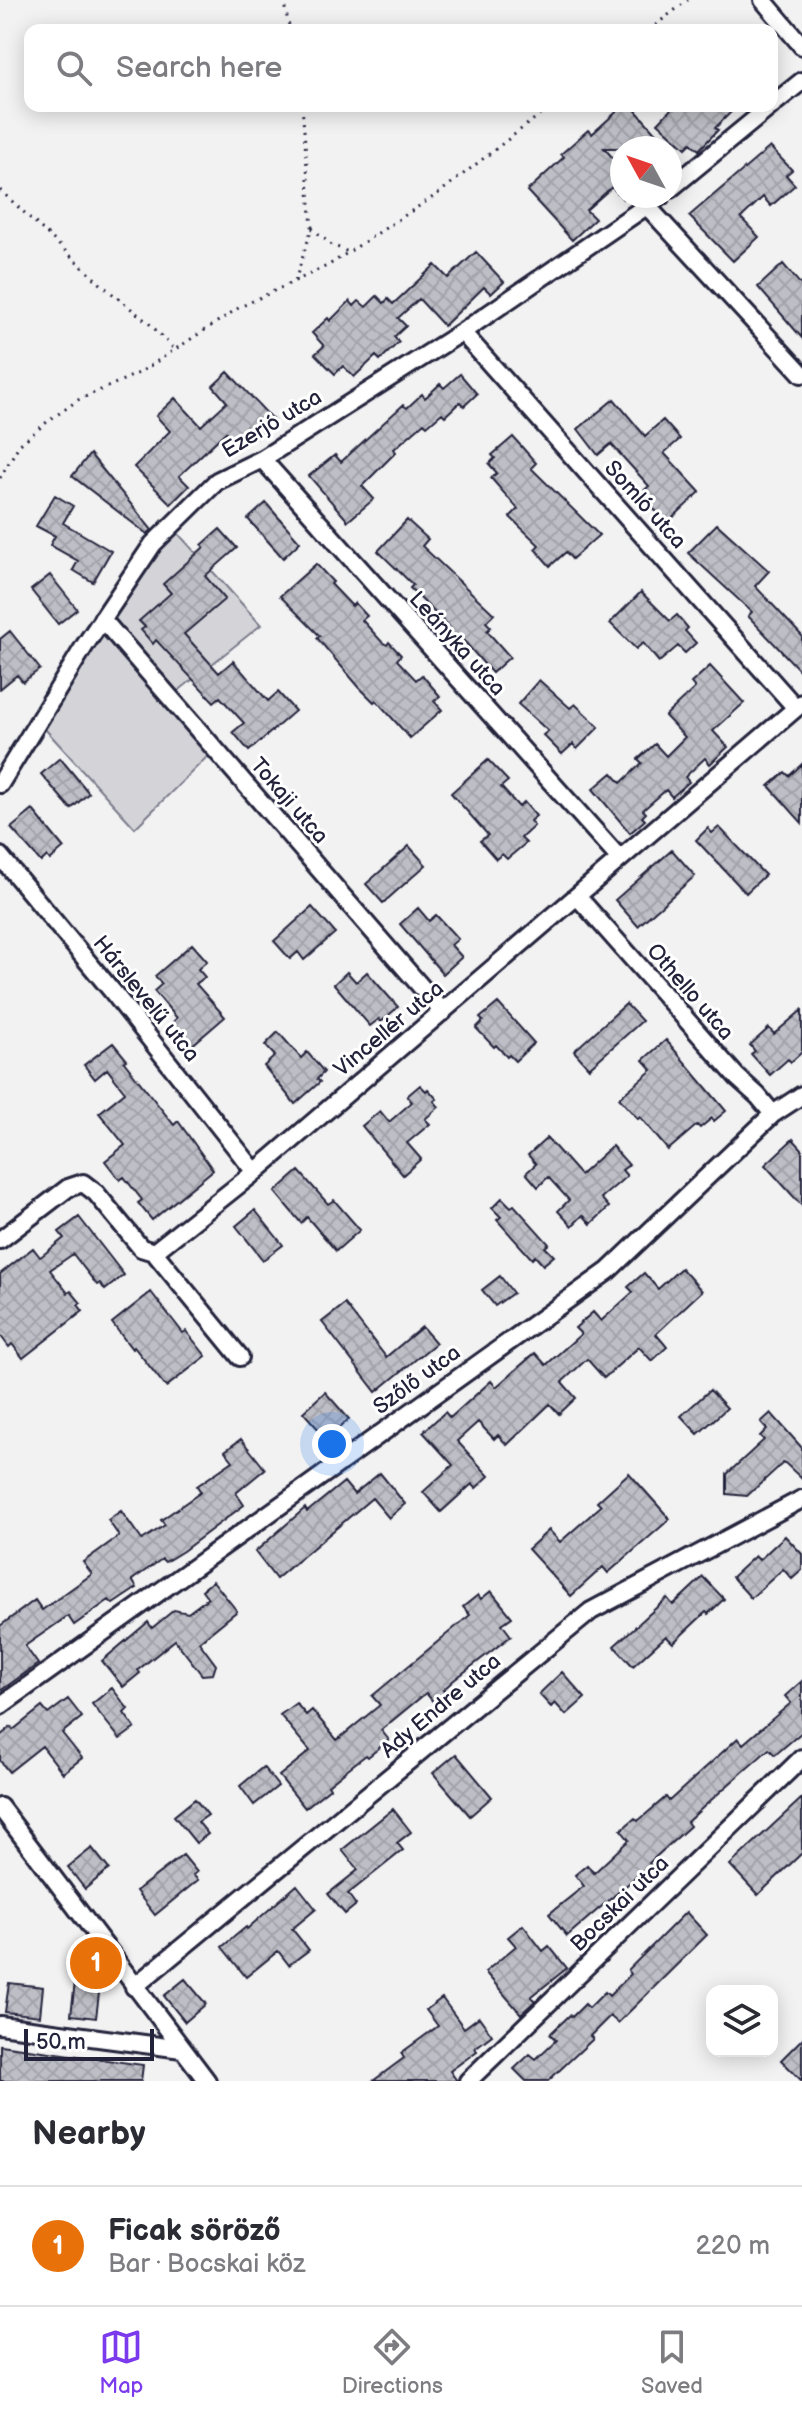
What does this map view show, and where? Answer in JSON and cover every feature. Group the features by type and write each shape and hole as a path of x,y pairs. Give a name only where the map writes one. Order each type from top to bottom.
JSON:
{"street":[{"path":"763,0 802,46"},
{"path":"778,100 802,81"},
{"path":"682,179 764,112"},
{"name":"Ezerjó utca","path":"0,784 102,619 153,544 217,481 262,459 462,332 644,208"},
{"path":"660,208 802,374"},
{"name":"Somló utca","path":"462,332 799,705"},
{"name":"Leányka utca","path":"262,459 620,859"},
{"name":"Tokaji utca","path":"102,619 443,1012"},
{"name":"Vincellér utca","path":"154,1252 255,1172 799,705"},
{"name":"Hárslevelű utca","path":"0,856 255,1172"},
{"name":"Othello utca","path":"577,896 773,1114"},
{"name":"Szőlő utca","path":"0,1706 608,1271 773,1114 802,1095"},
{"path":"0,1240 68,1188 83,1183 96,1193 141,1248 154,1252 240,1357"},
{"name":"Ady Endre utca","path":"134,1987 591,1611 802,1499"},
{"name":"Bocskai utca","path":"468,2081 802,1758"},
{"path":"0,1807 207,2081"},
{"path":"0,2025 182,2049"}],"path":[{"path":"283,0 289,24"},
{"path":"657,24 688,0"},
{"path":"295,281 312,228 302,112"},
{"path":"0,478 19,445 78,400 139,373 240,307 329,265 439,193 543,112"},
{"path":"0,190 175,350"},
{"path":"312,228 330,244 348,252"}],"shaded area":[{"path":"176,531 261,625 177,692 110,617 153,552"},
{"path":"104,629 211,753 135,828 45,729"}],"building":[{"path":"616,112 637,112 658,136 610,136 610,148 604,148 610,155 610,189 586,210 595,219 572,240 527,191 588,130 592,134"},
{"path":"668,112 731,112 699,150 691,143 686,148 682,144 682,136 673,136 658,123"},
{"path":"770,147 792,170 786,175 795,185 771,206 763,197 741,218 759,237 733,261 689,216"},
{"path":"476,252 504,282 491,294 484,287 444,326 419,299 398,318 406,326 394,337 399,342 380,360 376,356 354,377 343,366 335,374 315,354 324,346 312,333 328,318 330,321 350,301 354,306 359,301 366,307 377,296 384,303 388,299 393,304 435,265 448,278"},
{"path":"783,264 802,286 802,338 758,287"},
{"path":"228,372 274,421 256,438 246,427 233,439 226,432 179,476 189,486 171,504 134,467 170,431 156,416 175,398 201,426 227,402 213,386"},
{"path":"460,374 477,394 464,406 460,402 445,416 442,413 427,426 424,423 394,449 396,452 362,486 374,499 348,521 309,476 335,455 341,462 403,405 407,408 422,394 425,398 440,384 444,388"},
{"path":"614,399 645,436 663,420 680,439 664,453 700,492 667,523 640,494 649,486 611,444 598,455 578,429"},
{"path":"513,437 536,463 531,468 599,535 572,559 566,552 550,566 535,549 539,545 510,517 518,509 491,478 497,473 489,464 495,458 492,455"},
{"path":"90,454 152,530 147,534 72,476"},
{"path":"55,495 73,506 63,523 111,551 93,582 73,570 78,561 50,545 55,536 36,526"},
{"path":"266,503 300,542 283,558 248,519"},
{"path":"407,520 428,539 422,546 494,614 486,622 491,627 487,631 510,657 492,673 464,641 462,643 447,629 449,627 410,588 413,585 378,551"},
{"path":"717,524 769,571 755,586 802,636 802,673 748,616 752,612 688,553"},
{"path":"220,529 237,548 205,576 225,599 184,634 219,673 233,661 268,701 278,692 295,711 249,751 233,732 244,723 220,697 214,702 156,640 153,644 141,630 145,627 139,621 171,593 163,584"},
{"path":"316,564 352,606 355,603 367,616 362,620 382,642 387,645 389,642 401,655 397,660 416,680 422,675 440,696 434,701 442,710 410,738 376,700 374,702 359,687 317,638 320,636 280,596"},
{"path":"50,575 77,609 58,624 31,590"},
{"path":"641,592 670,621 677,615 688,628 685,631 696,643 685,653 678,646 659,662 643,643 636,649 610,623"},
{"path":"10,631 40,669 23,682 17,675 0,689 0,639"},
{"path":"710,666 744,703 713,731 728,747 710,764 705,758 685,777 689,782 672,797 666,790 643,810 645,820 630,833 593,789 612,773 621,783 642,763 638,759 655,744 666,756 685,737 665,716 695,688 691,683"},
{"path":"539,680 570,708 575,704 599,727 577,749 573,744 562,754 543,735 548,731 518,704"},
{"path":"60,758 89,793 71,809 41,774"},
{"path":"488,760 508,781 501,787 519,807 524,802 536,816 530,821 534,826 521,838 526,843 507,859 502,854 496,859 480,841 488,835 451,793"},
{"path":"802,764 802,823 769,786 785,772 789,776"},
{"path":"33,810 64,848 50,860 47,856 41,862 11,828"},
{"path":"719,827 765,875 746,893 696,840 708,828 712,833"},
{"path":"409,846 426,865 383,903 366,884"},
{"path":"672,850 695,876 638,926 615,900"},
{"path":"312,907 335,933 304,960 298,952 290,959 274,941"},
{"path":"418,908 429,921 436,915 458,939 451,945 462,957 443,974 400,924"},
{"path":"192,944 207,961 198,969 205,977 196,984 225,1017 190,1047 170,1025 177,1018 154,991 162,984 155,976"},
{"path":"347,972 356,982 367,972 398,1007 381,1022 379,1019 370,1026 334,984"},
{"path":"498,1003 534,1043 515,1061 496,1045 494,1047 476,1028 483,1021 480,1018"},
{"path":"626,1004 642,1021 589,1068 574,1051"},
{"path":"802,1010 802,1052 791,1062 788,1059 770,1075 751,1054 755,1051 750,1045 769,1028 774,1034"},
{"path":"278,1032 301,1058 307,1052 324,1072 317,1079 320,1082 295,1104 264,1066 275,1056 265,1045"},
{"path":"666,1040 726,1111 700,1128 697,1125 668,1150 619,1098 652,1070 643,1060"},
{"path":"113,1043 127,1060 124,1062 174,1125 178,1121 213,1170 152,1220 138,1203 142,1200 124,1177 120,1180 105,1161 125,1145 99,1113 125,1092 107,1069 95,1079 84,1065"},
{"path":"420,1085 437,1099 434,1101 439,1107 425,1119 430,1124 407,1143 421,1159 403,1175 362,1126 380,1111 389,1122 412,1102 407,1096"},
{"path":"547,1138 580,1175 612,1146 629,1165 622,1170 627,1176 601,1198 609,1207 591,1224 583,1215 572,1226 558,1211 569,1200 548,1177 538,1187 526,1173 536,1164 528,1155"},
{"path":"793,1139 802,1149 802,1206 765,1165"},
{"path":"299,1171 328,1204 334,1200 360,1230 336,1251 307,1217 301,1223 275,1192"},
{"path":"502,1198 511,1207 514,1205 549,1244 545,1247 554,1256 543,1265 535,1256 532,1259 497,1220 501,1217 492,1208"},
{"path":"255,1210 283,1245 263,1260 236,1226"},
{"path":"79,1217 124,1275 105,1290 100,1283 97,1285 73,1254 50,1270 68,1293 71,1291 81,1303 78,1305 83,1311 23,1358 0,1335 0,1274 33,1248 40,1257 43,1255 64,1238 59,1232"},
{"path":"681,1268 702,1291 656,1334 667,1347 652,1361 639,1347 604,1378 587,1359 562,1382 576,1398 559,1414 550,1404 507,1445 498,1435 494,1439 478,1422 457,1441 489,1476 476,1488 472,1484 441,1512 423,1492 453,1465 423,1432 445,1412 450,1418 491,1381 496,1387 535,1353 546,1365 581,1334 575,1328 593,1312 601,1321 633,1292 628,1287 644,1273 658,1289"},
{"path":"500,1276 513,1293 495,1306 482,1290"},
{"path":"151,1292 183,1333 186,1331 206,1356 166,1387 112,1323"},
{"path":"345,1304 386,1357 422,1327 436,1343 376,1392 322,1322"},
{"path":"710,1390 727,1408 698,1434 681,1416"},
{"path":"325,1392 349,1419 327,1439 303,1412"},
{"path":"771,1413 802,1448 802,1479 784,1462 747,1496 727,1494 727,1474 764,1440 760,1436 767,1429 761,1422"},
{"path":"241,1439 265,1469 236,1493 244,1505 183,1551 165,1562 162,1559 132,1580 137,1588 113,1604 109,1600 74,1625 68,1616 25,1646 38,1664 0,1691 0,1626 35,1600 42,1610 92,1574 83,1562 119,1536 108,1520 121,1511 142,1540 165,1525 161,1520 201,1492 197,1486 233,1461 225,1451"},
{"path":"380,1473 405,1504 389,1518 372,1498 276,1579 255,1552 305,1508 307,1512 344,1482 354,1494"},
{"path":"629,1473 670,1519 608,1573 603,1567 571,1596 528,1549 549,1530 560,1542 601,1506 597,1502"},
{"path":"785,1536 802,1554 802,1570 792,1579 783,1569 751,1598 732,1577 755,1556 759,1560"},
{"path":"703,1577 724,1599 673,1643 666,1636 633,1666 614,1646 667,1598 673,1605"},
{"path":"213,1581 237,1611 199,1642 216,1665 213,1674 202,1675 175,1640 138,1670 140,1673 123,1687 102,1661 148,1622 152,1628 174,1610 188,1613 208,1598 202,1590"},
{"path":"491,1591 512,1617 502,1624 511,1636 454,1680 443,1690 447,1695 435,1704 426,1693 381,1730 389,1740 328,1785 330,1788 305,1808 279,1776 310,1751 280,1715 296,1703 306,1715 312,1710 337,1740 380,1705 372,1696 470,1615 463,1607 478,1595 481,1599"},
{"path":"562,1672 585,1698 566,1715 555,1703 551,1707 539,1694"},
{"path":"802,1681 802,1732 775,1755 769,1749 687,1822 690,1826 649,1863 655,1869 641,1881 636,1877 567,1936 549,1914 584,1886 575,1875 587,1865 594,1873 629,1840 621,1830 635,1818 638,1821 666,1797 669,1801 738,1738 743,1744 791,1703 785,1696"},
{"path":"112,1688 128,1709 124,1713 135,1728 120,1739 92,1704"},
{"path":"68,1699 82,1717 62,1733 82,1758 63,1773 42,1746 9,1772 0,1761 0,1736 11,1727 13,1730 42,1707 48,1714"},
{"path":"456,1754 492,1797 470,1816 433,1773"},
{"path":"263,1767 278,1786 254,1805 240,1786"},
{"path":"802,1798 802,1853 758,1895 730,1865"},
{"path":"195,1799 208,1815 198,1822 208,1834 196,1843 174,1816"},
{"path":"393,1809 411,1832 397,1843 403,1850 348,1894 356,1905 345,1914 328,1894 358,1870 342,1850"},
{"path":"92,1848 109,1869 85,1889 68,1867"},
{"path":"183,1855 197,1872 193,1875 198,1880 155,1915 136,1891"},
{"path":"297,1885 316,1909 292,1929 309,1950 289,1965 278,1951 246,1977 222,1947"},
{"path":"686,1912 707,1935 618,2023 610,2016 590,2036 593,2039 548,2081 526,2081 514,2069 530,2054 536,2059 556,2040 550,2034 570,2015 572,2017 585,2004 589,2008 605,1992 609,1996 631,1974 628,1970"},
{"path":"523,1925 543,1951 549,1946 567,1968 531,1997 535,2001 521,2014 485,1972 516,1946 508,1937"},
{"path":"185,1979 206,2004 185,2022 164,1996"},
{"path":"75,1982 100,1985 96,2018 71,2015"},
{"path":"9,1983 43,1987 40,2016 5,2012"},
{"path":"442,1998 464,2028 479,2017 492,2035 450,2071 457,2081 373,2081 404,2058 401,2053 438,2026 426,2010"},
{"path":"802,2039 802,2081 781,2060"},
{"path":"0,2045 143,2065 141,2081 0,2081"}],"place":[{"name":"Ficak söröző","path":"96,1963"}]}
